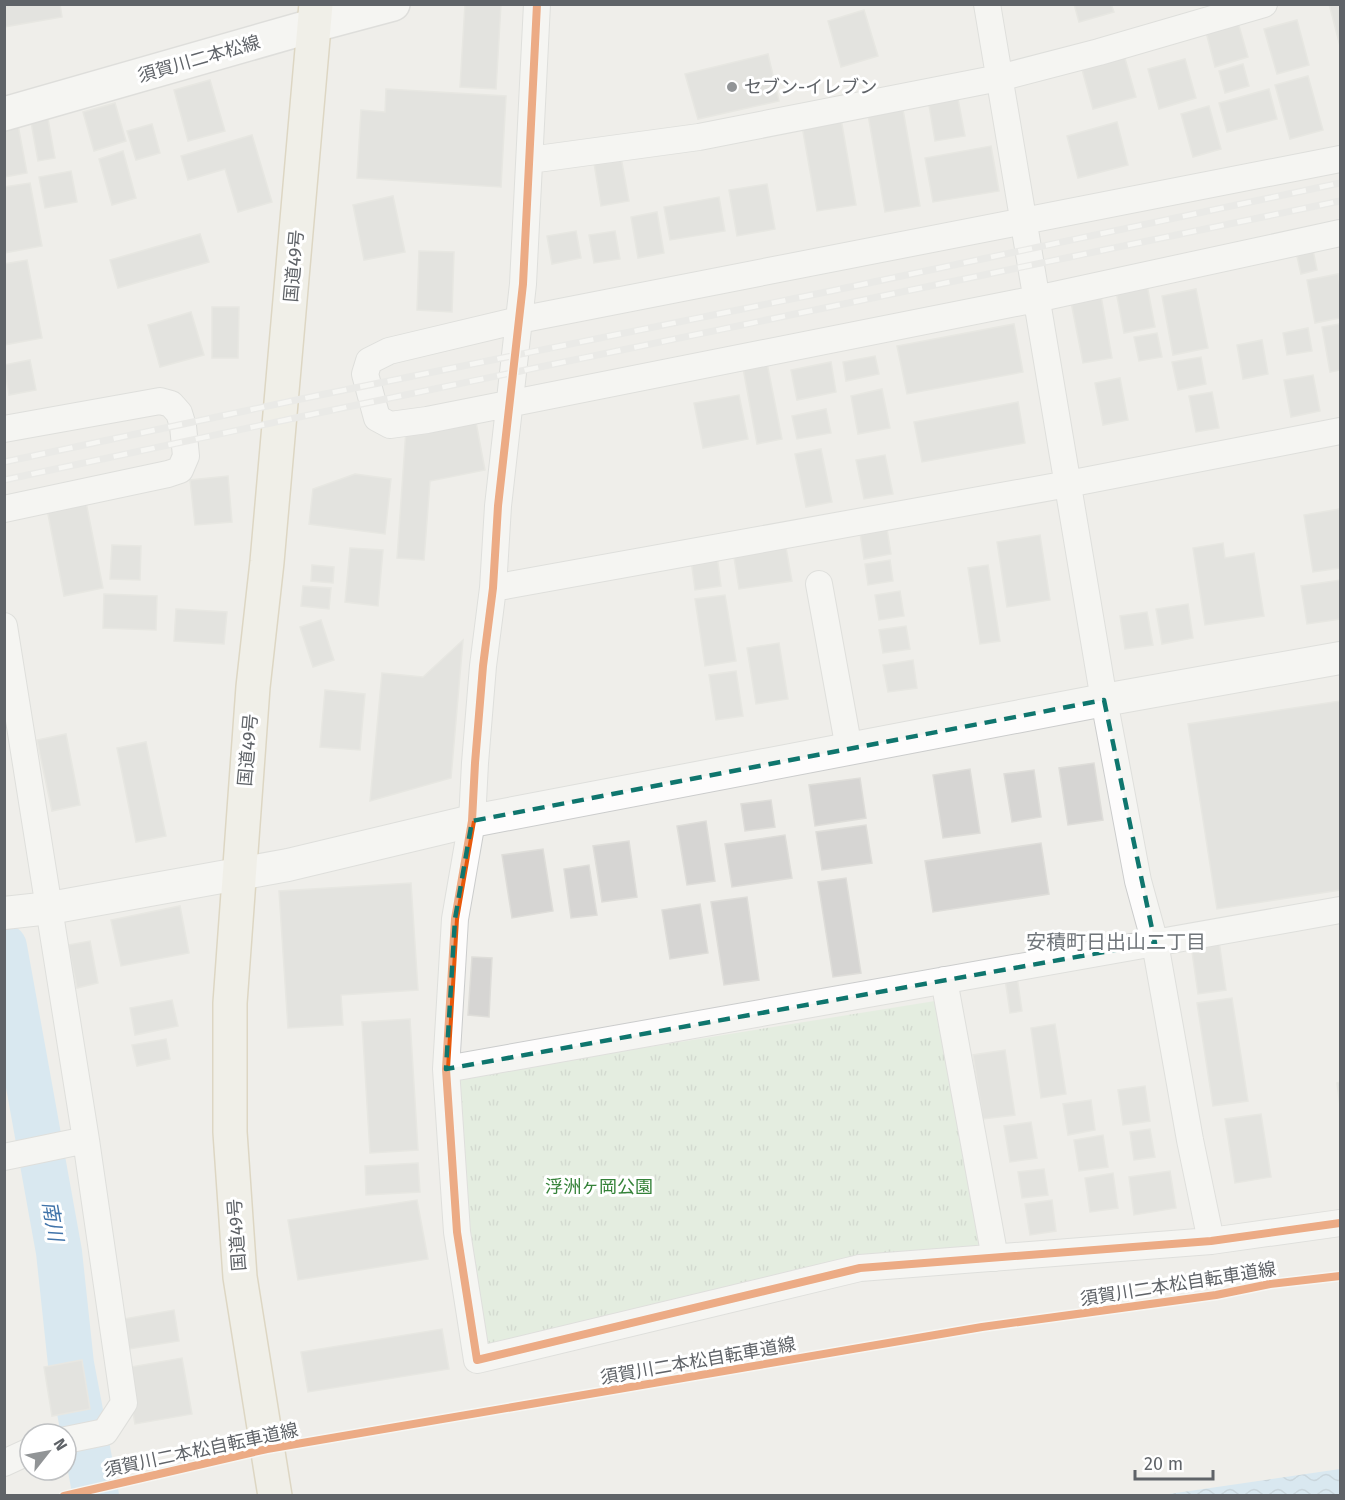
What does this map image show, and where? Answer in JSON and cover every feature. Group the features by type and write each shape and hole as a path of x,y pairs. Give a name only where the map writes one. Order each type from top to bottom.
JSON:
{"highway":[{"name":"国道49号","path":"273,1486 240,1277 230,1132 230,1003 253,687 267,562 316,15"}],"main road":[{"name":"須賀川二本松線","path":"4,114 316,15 393,4"}],"street":[{"path":"537,4 530,160 519,321 498,506 472,821 455,919 446,1069 457,1232 477,1360 860,1268 1211,1241 1341,1223"},
{"path":"987,4 1104,700 1138,881 1155,943 1190,1140 1211,1241"},
{"path":"530,160 699,137 999,78 1099,52 1264,4"},
{"path":"1341,159 519,321 389,351 369,361 365,374 376,418 390,425 426,420 1036,299 1341,233"},
{"path":"4,429 160,401 171,404 179,413 183,426 186,456 180,470 168,474 4,509"},
{"path":"493,588 1068,484 1341,431"},
{"path":"819,585 849,749"},
{"path":"4,626 9,683 78,1142 124,1403 105,1432 78,1438"},
{"path":"4,913 44,909 288,865 472,821 1104,700 1341,658"},
{"path":"446,1069 1341,910"},
{"path":"944,980 995,1258"},
{"path":"7,1156 78,1142"},
{"path":"4,1463 18,1457"}],"highlighted area":[{"path":"1104,700 1155,943 446,1069 455,919 472,821"}],"green space":[{"name":"浮洲ヶ岡公園","path":"935,1001 979,1246 483,1348 455,1078"}],"water":[{"path":"1340,1469 1340,1495 1162,1495"}],"building":[{"path":"4,4 60,4 62,17 4,27"},
{"path":"465,4 501,4 496,89 460,87"},
{"path":"1074,4 1111,4 1114,12 1079,22"},
{"path":"1329,4 1340,4 1340,46"},
{"path":"864,10 878,56 841,67 828,21"},
{"path":"1237,19 1248,57 1215,67 1205,28"},
{"path":"1297,20 1309,65 1277,74 1264,29"},
{"name":"セブン-イレブン","path":"768,54 779,101 698,119 685,74"},
{"path":"1124,55 1136,97 1093,109 1081,66"},
{"path":"1185,59 1196,98 1159,109 1148,69"},
{"path":"1243,64 1249,86 1225,93 1219,71"},
{"path":"1308,76 1323,130 1290,139 1275,85"},
{"path":"210,80 225,131 188,141 174,90"},
{"path":"386,89 506,96 501,187 357,178 361,110 385,112"},
{"path":"1269,89 1277,119 1227,132 1219,103"},
{"path":"958,99 965,136 935,141 929,105"},
{"path":"115,103 126,141 94,151 83,112"},
{"path":"902,104 920,206 885,212 867,109"},
{"path":"1209,106 1221,149 1193,157 1181,114"},
{"path":"48,119 55,158 38,161 31,122"},
{"path":"841,119 856,205 817,211 802,126"},
{"path":"1117,122 1128,165 1078,178 1067,136"},
{"path":"152,124 160,153 136,160 127,131"},
{"path":"18,125 27,173 4,177 4,128"},
{"path":"252,135 272,202 238,212 225,169 188,180 181,156"},
{"path":"991,146 999,191 933,202 925,158"},
{"path":"123,151 136,198 112,205 99,159"},
{"path":"620,152 629,201 601,206 593,157"},
{"path":"71,171 77,202 45,208 39,177"},
{"path":"30,183 42,246 4,253 4,187"},
{"path":"767,184 775,229 737,236 729,190"},
{"path":"393,196 405,252 364,260 353,205"},
{"path":"719,197 725,231 670,240 664,207"},
{"path":"657,212 664,253 638,258 631,217"},
{"path":"576,231 581,258 552,264 547,236"},
{"path":"615,231 620,259 594,263 589,235"},
{"path":"200,234 209,262 118,288 110,260"},
{"path":"1313,250 1317,270 1301,274 1296,252"},
{"path":"419,251 454,252 452,312 417,310"},
{"path":"27,260 42,338 4,345 4,264"},
{"path":"1338,274 1340,318 1315,323 1307,280"},
{"path":"1147,285 1155,327 1124,333 1116,291"},
{"path":"1196,289 1208,348 1173,355 1162,296"},
{"path":"1101,296 1112,358 1083,363 1071,302"},
{"path":"212,307 239,307 238,358 212,358"},
{"path":"191,312 204,355 160,367 148,325"},
{"path":"1014,324 1023,372 907,394 897,346"},
{"path":"1340,324 1340,370 1330,372 1322,327"},
{"path":"1308,328 1312,351 1287,355 1283,333"},
{"path":"1157,333 1162,357 1139,361 1134,337"},
{"path":"1262,340 1268,374 1243,379 1237,345"},
{"path":"875,356 879,374 846,381 843,362"},
{"path":"1201,357 1206,384 1178,390 1172,362"},
{"path":"30,360 36,390 9,395 4,365"},
{"path":"831,362 836,392 797,400 791,370"},
{"path":"767,363 782,439 757,444 743,368"},
{"path":"1313,375 1320,411 1291,417 1284,380"},
{"path":"1120,378 1128,420 1103,425 1095,383"},
{"path":"882,389 890,428 858,434 851,396"},
{"path":"1212,392 1219,428 1196,432 1189,396"},
{"path":"739,395 748,439 703,448 694,403"},
{"path":"1018,402 1025,443 922,462 914,422"},
{"path":"826,409 831,433 797,439 792,416"},
{"path":"475,417 485,470 430,481 424,560 397,558 406,430"},
{"path":"821,449 832,502 806,507 795,454"},
{"path":"885,455 893,494 864,499 856,460"},
{"path":"355,474 391,479 385,534 309,524 313,489"},
{"path":"228,476 232,522 195,525 190,480"},
{"path":"86,502 103,588 64,596 47,509"},
{"path":"1340,509 1340,568 1313,572 1304,515"},
{"path":"887,529 891,554 864,559 860,533"},
{"path":"1040,535 1050,600 1007,607 997,542"},
{"path":"785,542 792,581 739,589 733,551"},
{"path":"1223,543 1225,558 1254,553 1264,616 1205,625 1193,548"},
{"path":"112,545 141,546 140,580 110,579"},
{"path":"350,548 383,550 378,606 345,602"},
{"path":"717,556 721,586 695,590 691,560"},
{"path":"890,560 893,581 868,585 865,564"},
{"path":"312,565 334,567 333,583 311,581"},
{"path":"988,565 1000,641 980,644 968,568"},
{"path":"1340,580 1340,619 1307,624 1301,586"},
{"path":"303,586 331,588 329,609 301,606"},
{"path":"900,591 904,616 879,620 875,595"},
{"path":"104,594 157,596 156,630 103,628"},
{"path":"725,595 736,661 705,666 695,599"},
{"path":"1188,604 1193,638 1162,644 1156,609"},
{"path":"176,609 227,612 224,644 174,641"},
{"path":"1147,612 1153,645 1125,649 1120,616"},
{"path":"321,620 334,660 313,667 300,627"},
{"path":"906,626 910,649 883,653 879,630"},
{"path":"463,640 451,778 370,801 382,673 423,677"},
{"path":"779,643 788,699 756,704 747,648"},
{"path":"913,660 917,688 888,692 883,665"},
{"path":"736,671 743,716 716,720 709,675"},
{"path":"325,690 365,694 360,750 320,747"},
{"path":"1340,701 1340,890 1217,909 1188,724"},
{"path":"66,734 80,805 52,811 37,740"},
{"path":"146,742 166,836 136,842 117,748"},
{"path":"1094,763 1103,820 1068,825 1059,768"},
{"path":"970,769 980,833 943,838 933,775"},
{"path":"1034,770 1041,817 1012,822 1004,774"},
{"path":"860,778 866,818 815,826 809,785"},
{"path":"771,800 775,827 745,831 741,804"},
{"path":"706,821 715,881 687,885 677,826"},
{"path":"866,825 872,863 822,870 816,832"},
{"path":"785,835 792,878 732,887 725,844"},
{"path":"629,841 637,897 602,902 593,846"},
{"path":"1041,843 1049,894 933,912 925,861"},
{"path":"543,849 553,911 512,918 502,855"},
{"path":"589,865 597,915 571,918 564,869"},
{"path":"846,878 861,973 833,977 818,882"},
{"path":"411,883 418,990 341,995 343,1025 288,1028 279,891"},
{"path":"747,897 759,980 724,985 711,902"},
{"path":"700,904 708,953 670,959 662,910"},
{"path":"180,906 189,953 121,966 111,920"},
{"path":"90,941 98,983 77,988 68,945"},
{"path":"1219,941 1226,990 1198,994 1191,945"},
{"path":"472,957 492,958 489,1017 468,1015"},
{"path":"1017,977 1022,1011 1010,1013 1005,979"},
{"path":"1232,998 1248,1101 1213,1106 1197,1003"},
{"path":"172,1000 178,1026 135,1035 130,1008"},
{"path":"410,1019 418,1150 370,1153 362,1022"},
{"path":"1055,1024 1066,1094 1041,1098 1031,1028"},
{"path":"166,1039 170,1059 137,1066 132,1045"},
{"path":"1005,1050 1015,1115 983,1119 973,1055"},
{"path":"1340,1082 1340,1106 1337,1083"},
{"path":"1145,1086 1150,1121 1123,1125 1118,1090"},
{"path":"1091,1100 1095,1130 1068,1135 1063,1104"},
{"path":"1261,1114 1271,1177 1235,1183 1225,1119"},
{"path":"1031,1122 1037,1158 1010,1162 1004,1126"},
{"path":"1150,1129 1155,1157 1134,1160 1130,1132"},
{"path":"1103,1135 1108,1167 1079,1171 1074,1140"},
{"path":"418,1163 420,1192 366,1195 365,1166"},
{"path":"1044,1169 1048,1195 1022,1198 1018,1172"},
{"path":"1170,1171 1176,1208 1134,1215 1129,1177"},
{"path":"1113,1173 1118,1208 1090,1212 1085,1178"},
{"path":"417,1200 428,1259 298,1280 288,1220"},
{"path":"1052,1200 1056,1231 1030,1235 1025,1204"},
{"path":"174,1310 179,1341 123,1350 118,1320"},
{"path":"442,1329 449,1369 308,1392 301,1352"},
{"path":"182,1358 192,1414 135,1424 125,1368"},
{"path":"82,1360 90,1409 52,1416 44,1367"}],"waterway":[{"name":"南川","path":"4,947 59,1252 71,1364 96,1496"}],"railway":[{"path":"4,462 1340,183"},
{"path":"4,480 1340,201"}],"cycle path":[{"path":"537,4 523,284 498,506 472,821 455,919 446,1069 457,1232 477,1360 860,1268 1211,1241 1340,1223"},
{"name":"須賀川二本松自転車道線","path":"64,1496 267,1449 982,1327 1216,1295 1270,1284 1340,1276"}],"place":[{"name":"セブン-イレブン","path":"732,87"}],"district":[{"name":"安積町日出山二丁目","path":"1116,942"}]}
